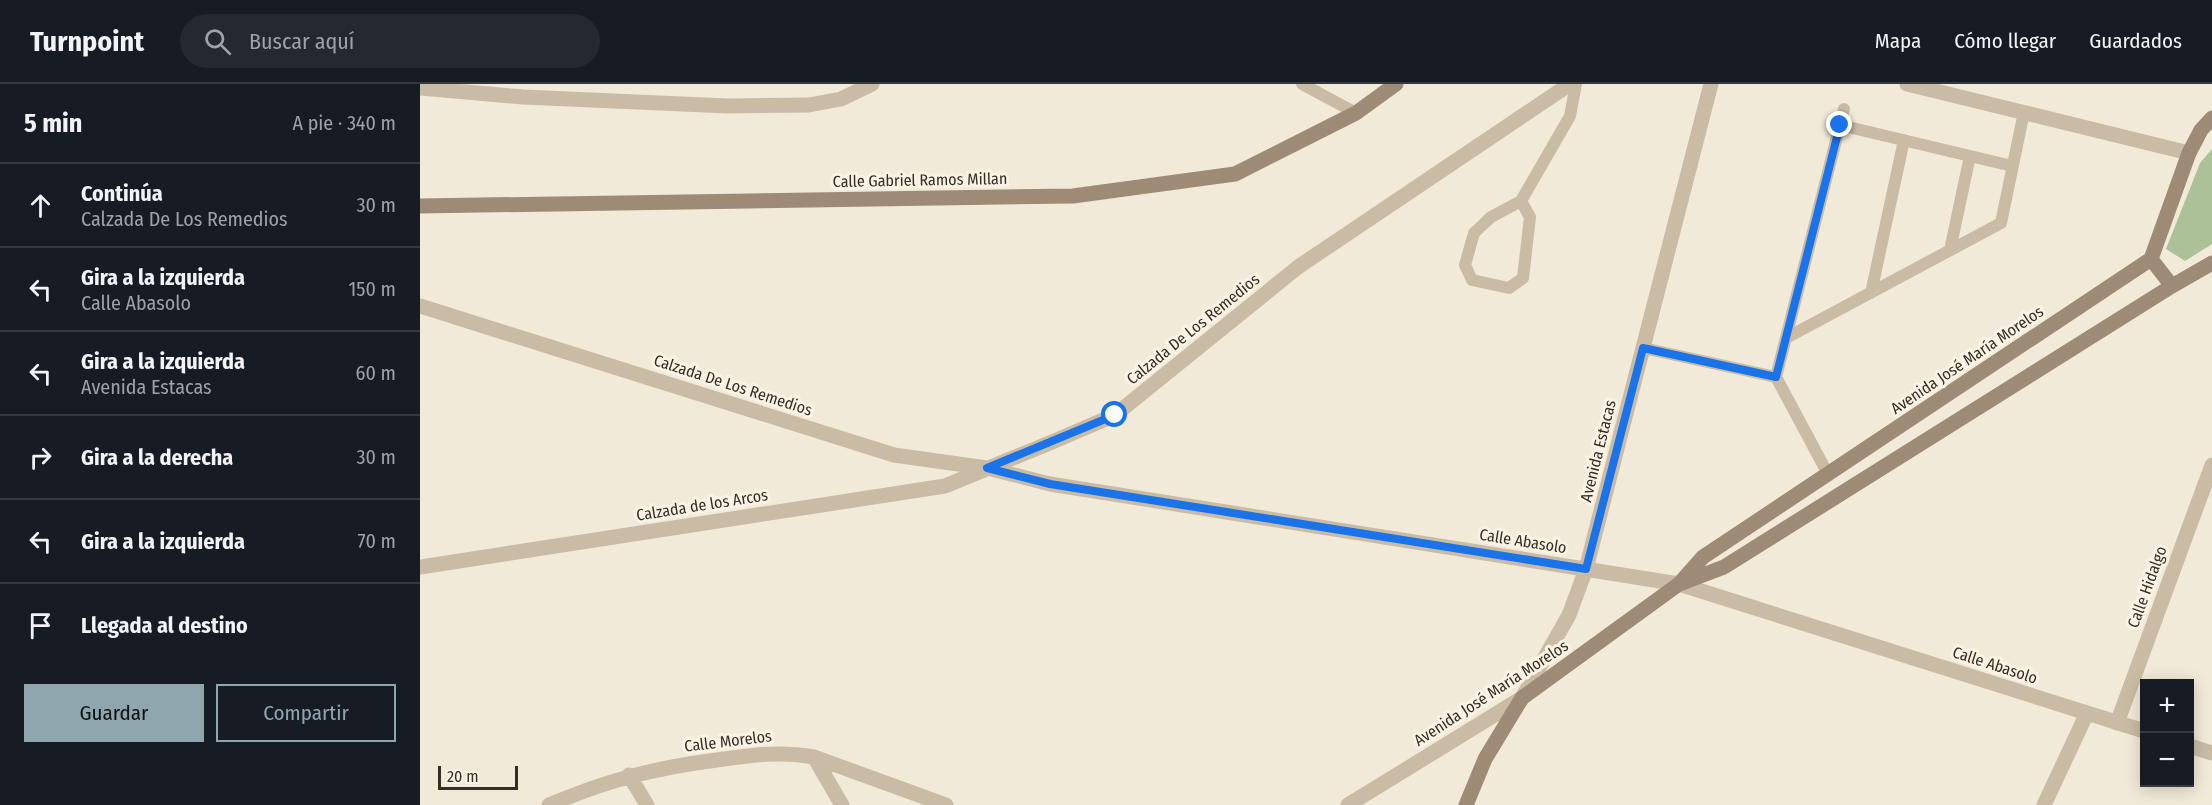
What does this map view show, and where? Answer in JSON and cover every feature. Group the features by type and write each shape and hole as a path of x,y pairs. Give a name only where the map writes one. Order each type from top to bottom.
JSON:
{"main road":[{"name":"Calle Gabriel Ramos Millan","path":"420,206 1073,196 1234,174 1356,113 1396,84"},
{"path":"2172,286 2151,259 2189,153 2201,130 2212,118"},
{"name":"Avenida José María Morelos","path":"1522,698 1679,584 1703,556 2151,259"},
{"name":"Avenida José María Morelos","path":"1679,584 1724,567 2212,263"},
{"name":"Avenida Estacas","path":"1466,805 1485,759 1522,698"}],"street":[{"path":"420,88 523,97 728,106 809,105 842,92 872,84"},
{"name":"Calzada De Los Remedios","path":"420,306 894,455 987,468 1115,415 1298,267 1570,84"},
{"name":"Avenida Estacas","path":"1522,698 1569,615 1586,569 1711,84"},
{"path":"1907,84 2189,153"},
{"name":"Calle Hidalgo","path":"2117,723 2212,465"},
{"name":"Calzada de los Arcos","path":"420,567 945,486 987,468"},
{"name":"Calle Abasolo","path":"987,468 1050,484 1679,584 2140,730"},
{"name":"Avenida José María Morelos","path":"1348,805 1522,698"},
{"path":"2044,805 2087,713"},
{"path":"2194,747 2212,753"},
{"name":"Calle Morelos","path":"549,805 629,775 669,766 769,753 792,753 814,757 946,805"},
{"path":"814,757 842,805"},
{"path":"629,775 647,805"}],"lane":[{"path":"1302,84 1356,113"},
{"path":"1521,201 1530,217 1523,278 1509,288 1472,279 1465,265 1474,233 1491,217 1521,201 1570,116 1576,84"},
{"path":"1828,474 1776,377 1844,109"},
{"path":"1786,338 2001,223 2024,112"},
{"path":"1840,125 2012,166"},
{"path":"1871,293 1904,140"},
{"path":"1950,250 1970,156"},
{"path":"1643,348 1776,377"}],"green space":[{"path":"2212,149 2212,244 2185,261 2166,249 2200,163"}],"route":[{"path":"1115,415 987,468 1050,484 1586,569 1643,348 1776,377 1840,125"}]}
